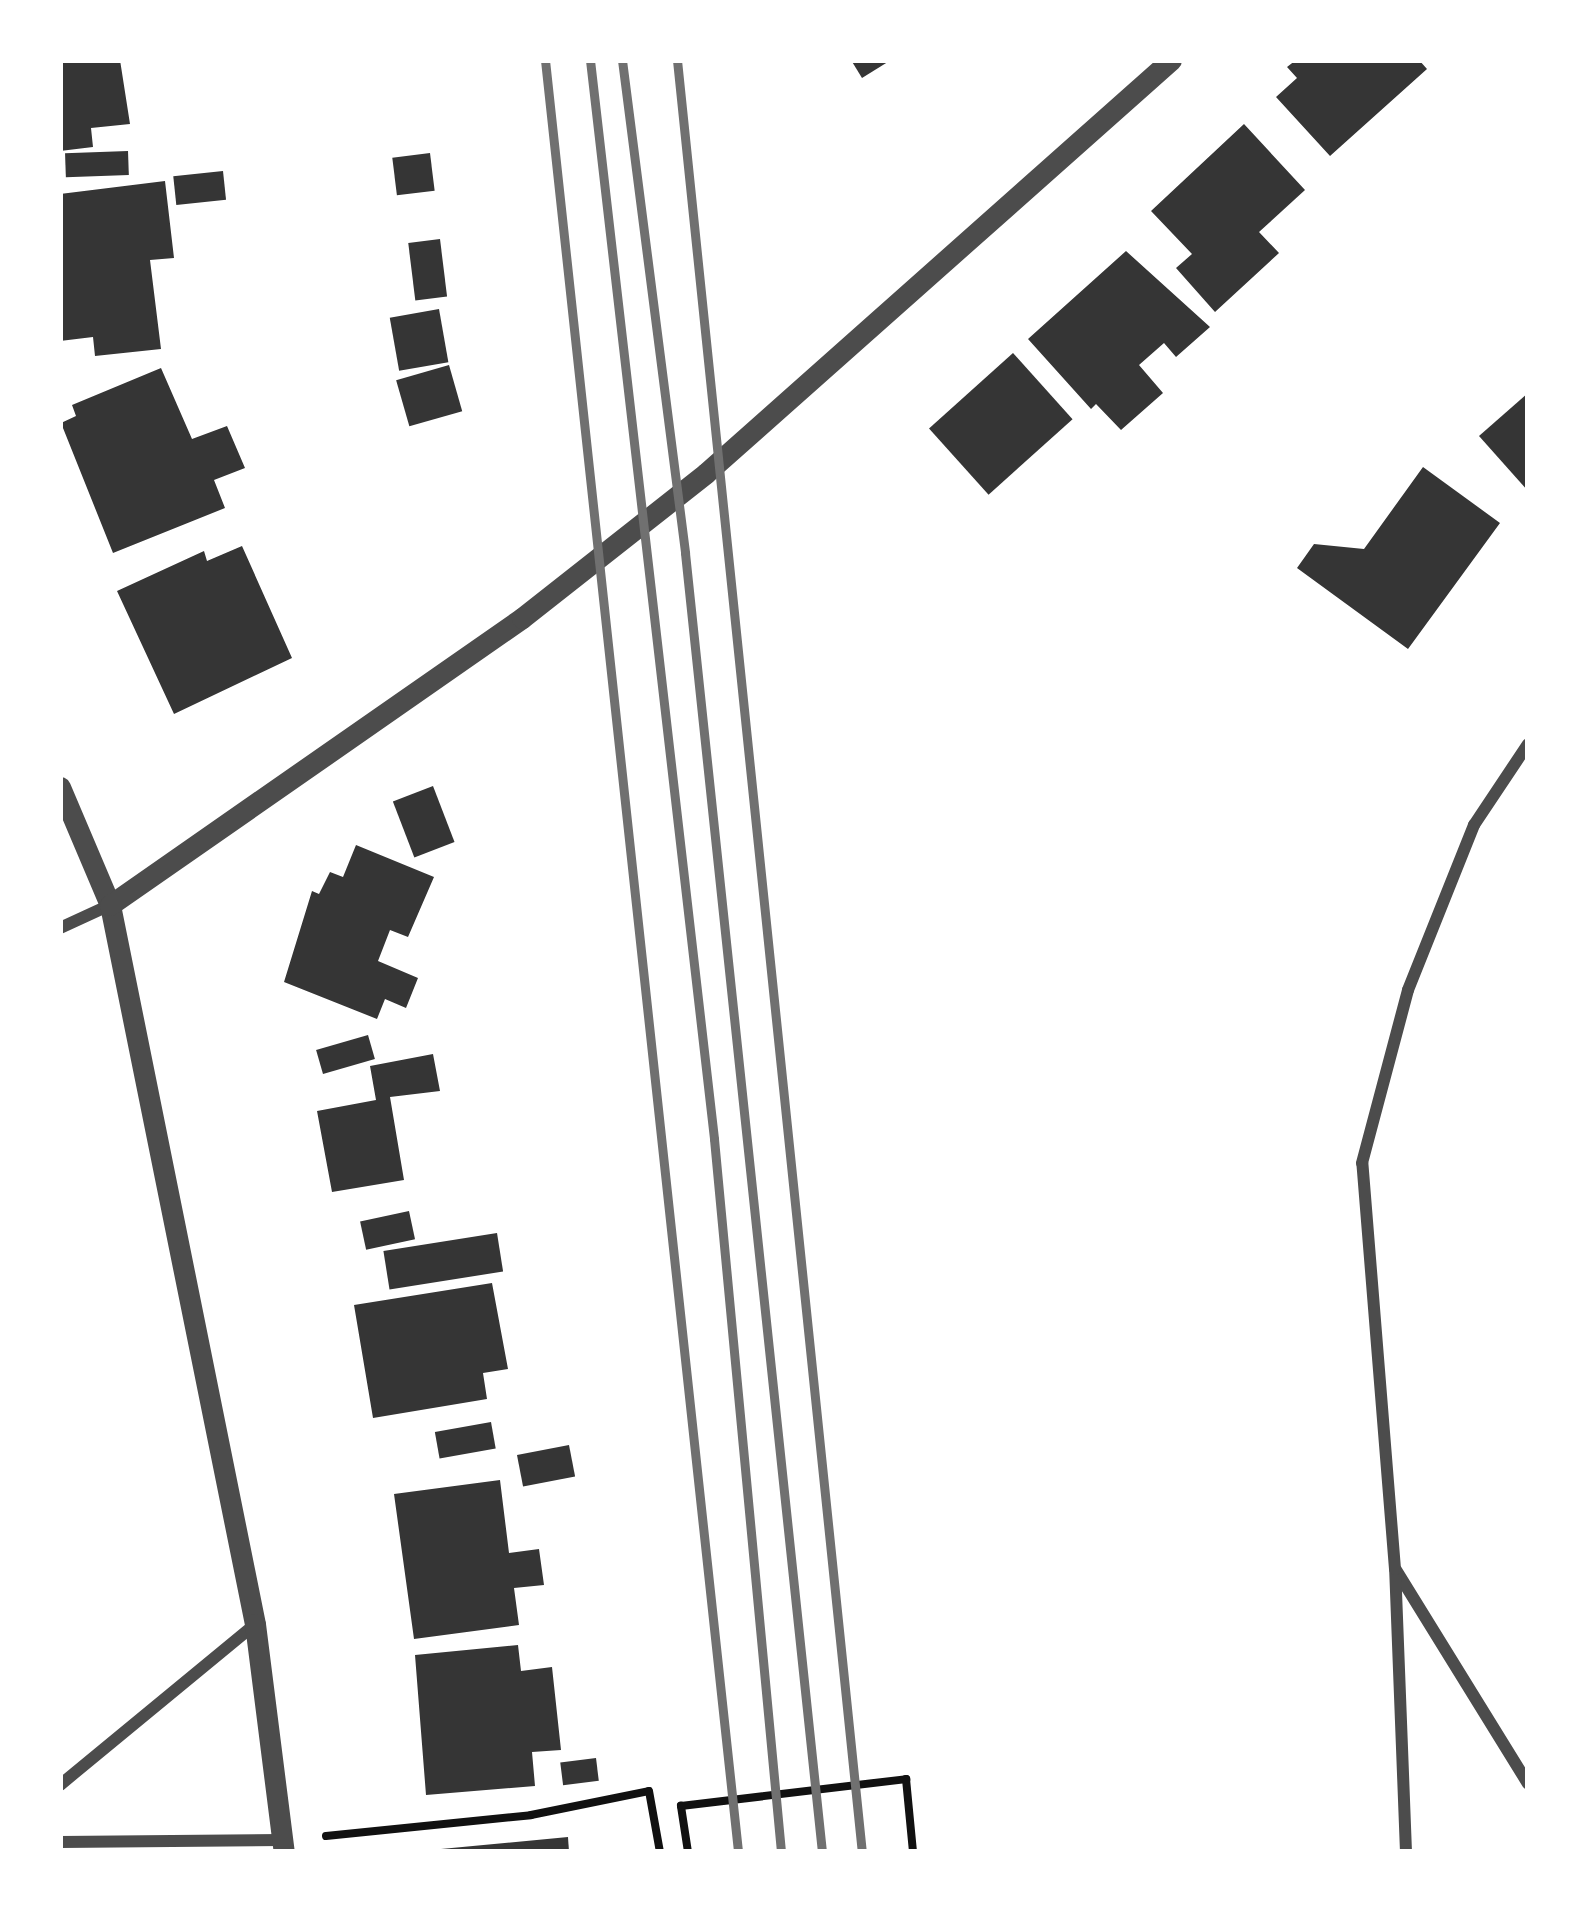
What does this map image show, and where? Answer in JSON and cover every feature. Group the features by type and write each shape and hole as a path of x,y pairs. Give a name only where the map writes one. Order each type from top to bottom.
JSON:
{"street":[{"path":"60,928 110,904 522,618 687,488 1171,60"},
{"path":"1406,1852 1395,1569 1362,1162 1408,990 1474,825 1528,744"},
{"path":"60,788 110,904 255,1624 283,1846 60,1842"},
{"path":"1395,1569 1528,1784"},
{"path":"60,1785 255,1624"}],"path":[{"path":"688,1852 681,1806 906,1778 913,1852"},
{"path":"283,1846 531,1815 649,1790 660,1852"}],"building":[{"path":"60,60 120,60 130,124 91,128 93,147 60,151"},
{"path":"851,60 891,60 862,78"},
{"path":"1296,60 1419,60 1427,69 1330,156 1276,97 1297,78 1287,67"},
{"path":"1244,124 1305,190 1259,232 1279,253 1215,312 1176,268 1192,254 1151,211"},
{"path":"128,151 129,175 66,177 65,153"},
{"path":"430,153 435,191 397,195 392,158"},
{"path":"223,171 226,200 176,205 173,176"},
{"path":"165,181 174,258 150,260 161,349 95,356 93,337 60,341 60,194"},
{"path":"440,239 447,297 415,300 408,243"},
{"path":"1126,251 1210,327 1176,357 1164,343 1139,365 1163,393 1121,430 1096,404 1091,409 1028,339"},
{"path":"439,309 448,362 399,371 390,318"},
{"path":"1013,353 1073,419 989,495 929,429"},
{"path":"449,365 462,411 409,426 396,380"},
{"path":"161,368 192,439 227,426 245,468 214,480 225,508 113,553 61,423 76,416 72,405"},
{"path":"1528,393 1528,491 1479,436"},
{"path":"1423,467 1500,523 1408,649 1297,568 1314,544 1364,549"},
{"path":"242,546 292,658 174,714 117,591 204,551 207,561"},
{"path":"433,786 455,842 414,857 393,801"},
{"path":"356,845 434,877 408,937 390,930 378,961 418,978 406,1008 385,999 377,1019 284,982 312,891 319,894 330,872 343,877"},
{"path":"368,1035 375,1059 323,1074 316,1050"},
{"path":"433,1054 440,1091 390,1097 404,1180 332,1192 317,1111 376,1100 370,1066"},
{"path":"409,1211 415,1239 366,1250 360,1221"},
{"path":"497,1233 503,1272 390,1290 383,1251"},
{"path":"492,1283 508,1369 483,1373 487,1399 373,1418 354,1305"},
{"path":"491,1422 496,1449 440,1458 435,1432"},
{"path":"569,1445 575,1476 523,1487 517,1455"},
{"path":"500,1480 509,1553 539,1549 544,1585 514,1588 519,1625 414,1639 394,1494"},
{"path":"518,1645 521,1671 552,1667 561,1750 532,1752 535,1786 426,1795 415,1655"},
{"path":"596,1758 599,1781 563,1785 560,1762"},
{"path":"568,1837 569,1852 441,1852 441,1849"}],"railway":[{"path":"545,60 738,1852"},
{"path":"590,60 714,1139 781,1852"},
{"path":"622,60 685,553 822,1852"},
{"path":"677,60 862,1852"}]}
